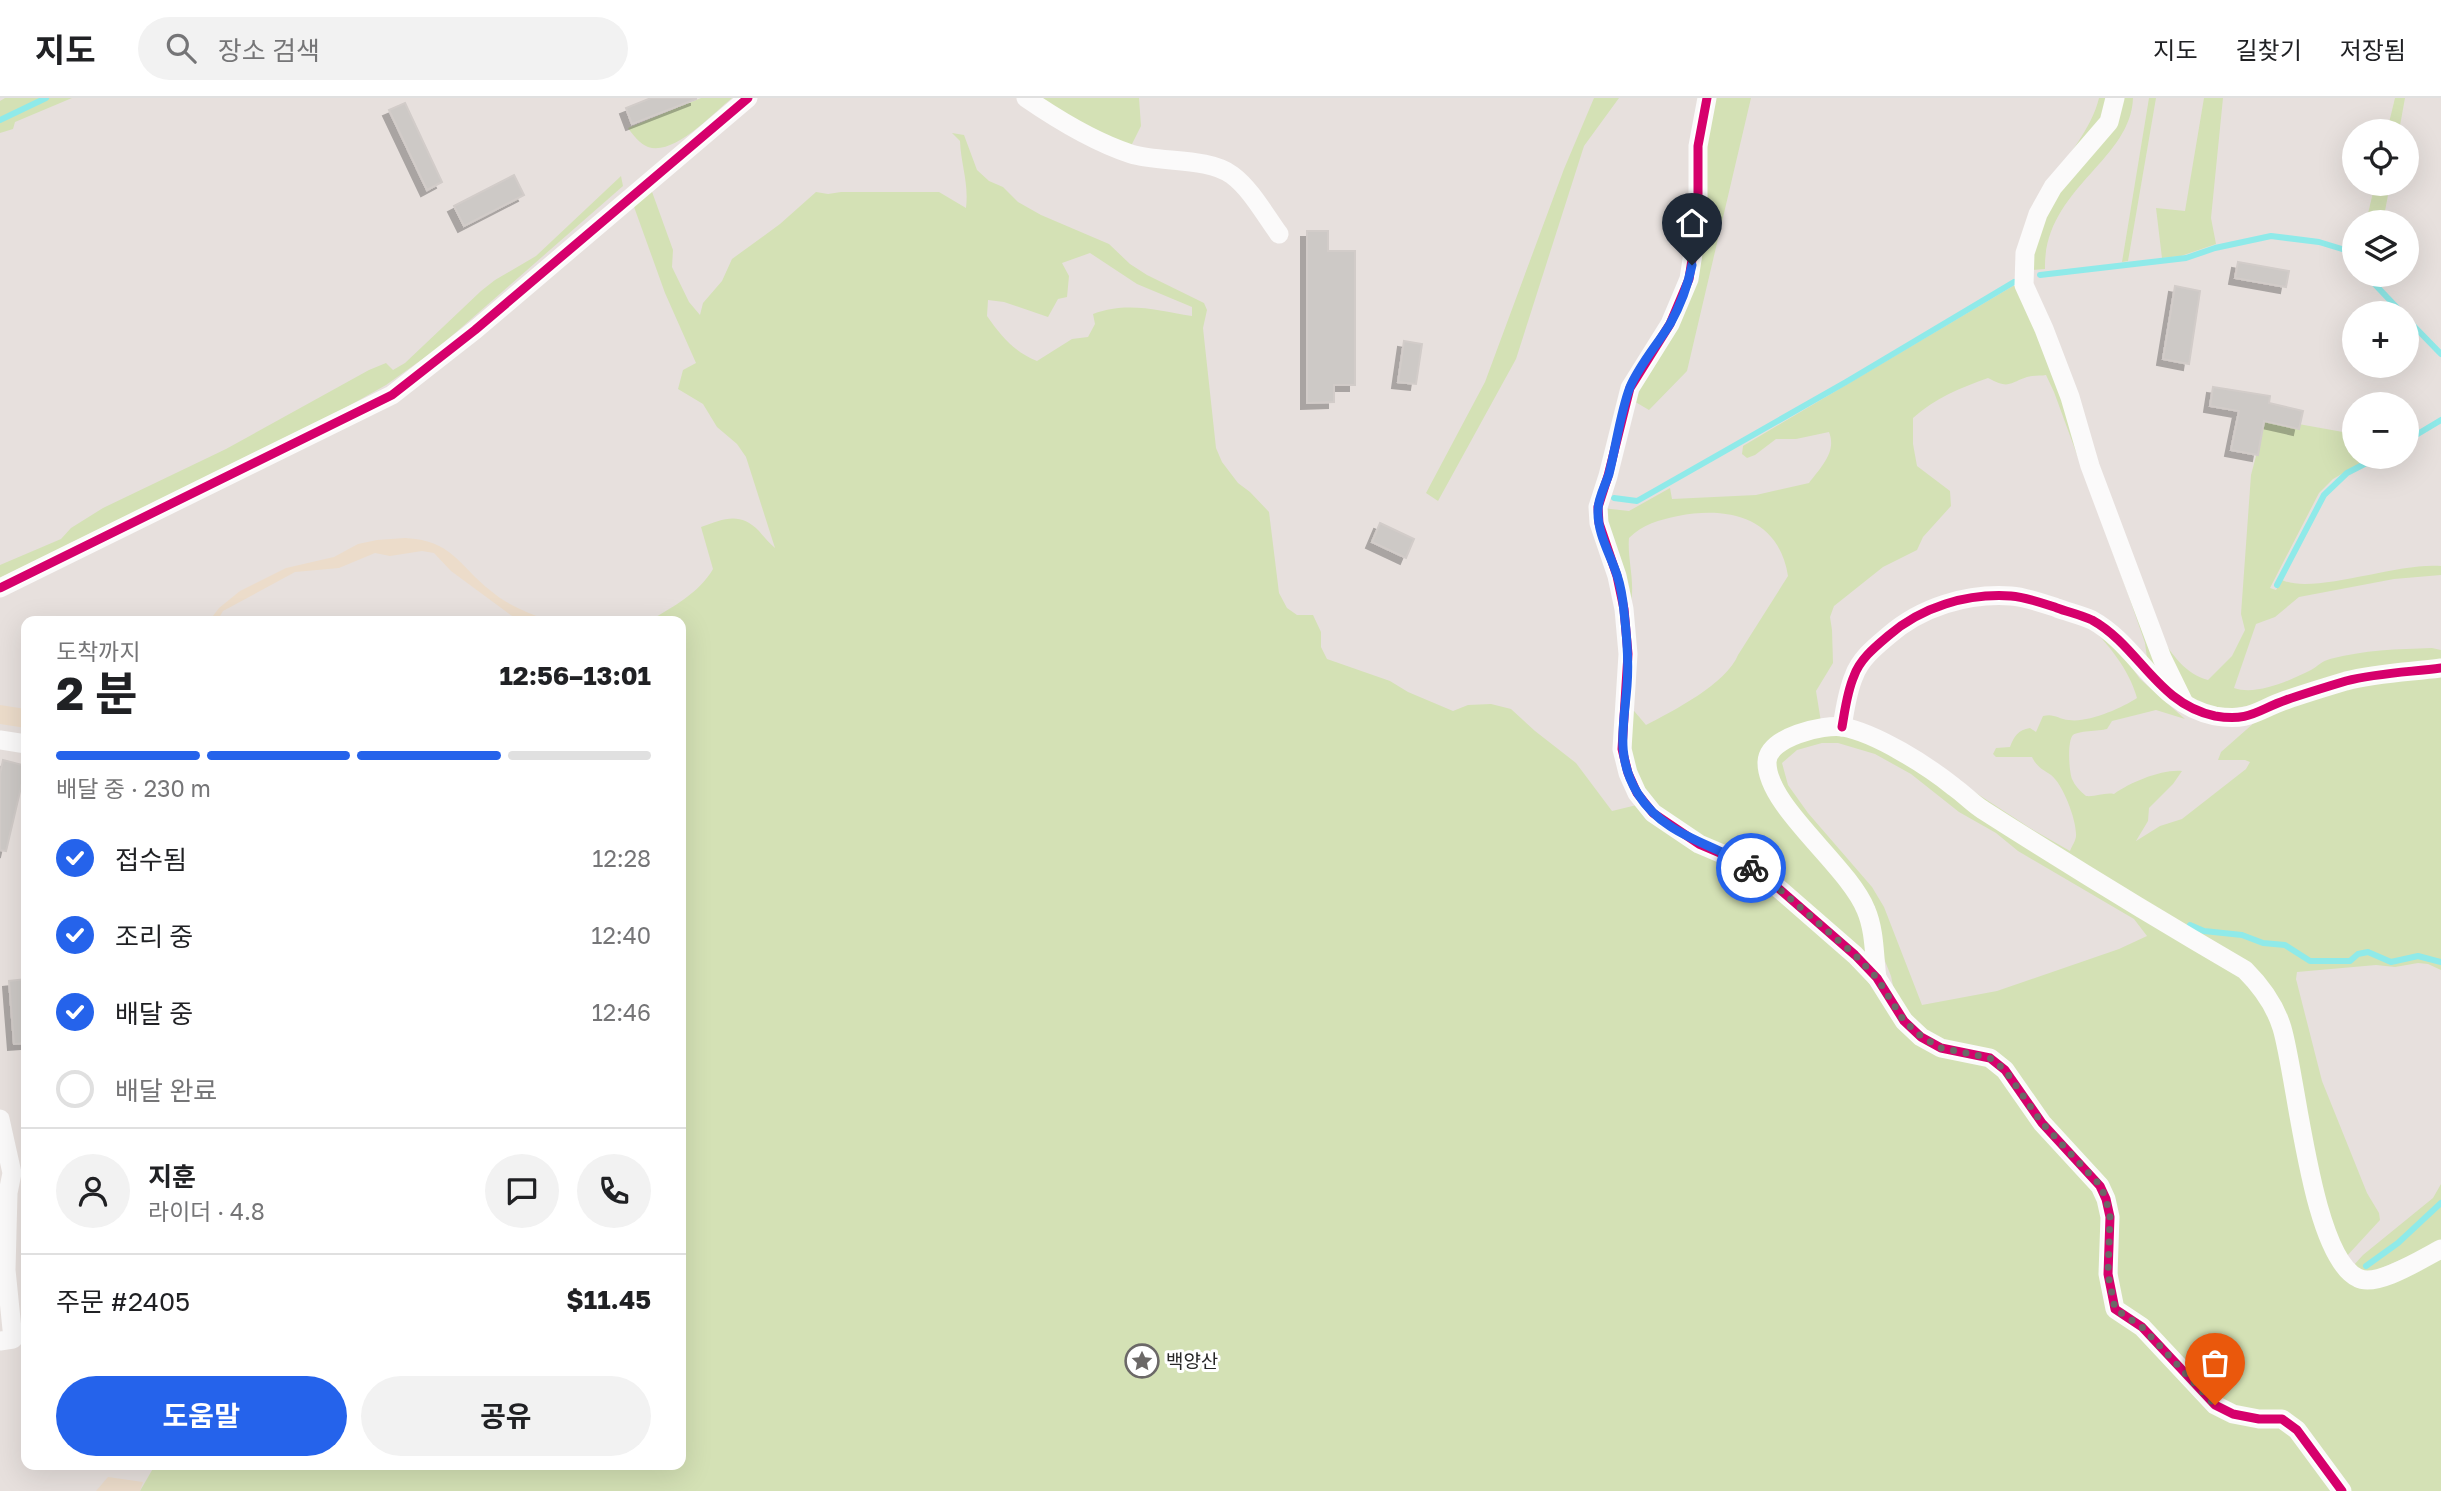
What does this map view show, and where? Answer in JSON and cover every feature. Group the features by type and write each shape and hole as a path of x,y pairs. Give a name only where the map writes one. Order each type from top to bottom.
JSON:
{"street":[{"path":"0,588 392,395 475,330 748,98"},
{"path":"1026,98 1069,125 1131,154 1217,168 1232,175 1279,234"},
{"path":"1707,98 1698,146 1698,221 1689,279 1670,324 1647,356 1630,388 1598,507 1599,523 1618,576 1624,609 1628,654 1622,749 1637,793 1653,813 1699,844 1746,864 1769,880 1855,955 1877,978 1904,1021 1922,1037 1941,1048 1990,1058 2005,1070 2042,1123 2100,1185 2110,1217 2108,1274 2115,1309 2142,1327 2215,1405 2233,1414 2259,1419 2282,1419 2297,1430 2342,1491"},
{"path":"2115,98 2109,122 2053,187 2038,214 2025,253 2024,285 2070,397 2090,466 2162,658 2183,701"},
{"path":"1842,727 1854,673 1871,650 1912,617 1936,607 1987,596 2029,599 2090,619 2116,636 2161,688 2195,709 2214,716 2235,718 2258,714 2282,701 2348,681 2441,668"},
{"path":"1877,978 1871,925 1866,909 1833,859 1784,804 1771,780 1767,761 1774,747 1792,736 1822,727 1842,727 1870,737 1927,767 1979,808 2245,970 2260,985 2281,1026 2310,1177 2330,1241 2341,1261 2358,1278 2368,1280 2381,1278 2441,1249"},
{"path":"0,740 21,743"},
{"path":"0,1119 12,1173 8,1193 6,1270 13,1339 0,1341"}],"green space":[{"path":"5,98 42,98 0,118 0,101"},
{"path":"49,98 72,98 15,122 13,129 0,133 0,121"},
{"path":"701,98 732,98 692,132 669,145 648,147 639,142 628,128"},
{"path":"1038,98 1139,98 1141,126 1131,146 1097,132"},
{"path":"1594,98 1619,98 1584,146 1516,359 1438,501 1426,493 1485,382 1564,169"},
{"path":"1712,98 1751,98 1687,371 1649,410 1632,400 1674,326"},
{"path":"2099,98 2110,98 2105,120 2049,184 2085,132"},
{"path":"2123,98 2133,98 2129,120 2118,140 2071,196 2058,217 2048,241 2045,269 2032,270 2036,239 2050,207"},
{"path":"2149,98 2156,98 2128,261 2122,262"},
{"path":"2204,98 2223,98 2211,218 2216,244 2181,256 2162,258 2156,208 2185,211"},
{"path":"2395,98 2405,98 2401,119 2390,119"},
{"path":"952,133 964,135 977,170 989,181 1003,187 1018,202 1041,215 1109,244 1130,264 1147,275 1204,303 1207,310 1203,328 1216,448 1222,462 1238,483 1269,512 1279,593 1287,608 1297,615 1313,615 1321,632 1321,647 1327,659 1390,681 1408,692 1453,711 1468,705 1491,704 1511,709 1576,763 1612,811 1641,804 1744,868 1852,958 1901,1024 1989,1062 2103,1200 2104,1274 2140,1330 2198,1394 2281,1422 2337,1491 140,1491 152,1470 686,1470 686,616 657,616 693,592 713,569 701,527 724,519 738,519 752,525 775,548 746,457 737,444 717,427 703,404 678,389 683,370 696,363 665,293 633,204 651,189 673,250 672,267 689,302 700,315 703,303 722,281 732,259 780,224 816,192 939,192 966,208 960,141","holes":["1090,253 1137,284 1192,307 1192,316 1143,308 1119,308 1093,314 1095,324 1088,337 1072,339 1037,361 1009,343 987,316 988,300 1004,302 1048,317 1058,299 1067,297 1069,276 1062,263"]},
{"path":"621,176 623,186 438,348 386,385 345,408 0,578 0,565 61,539 71,528 103,508 226,449 369,370 386,363 393,370 405,363 481,291 536,256"},
{"path":"2372,196 2388,196 2385,210 2369,210"},
{"path":"2013,286 2020,286 2135,594 2157,673 2147,658 2145,643 2127,591 2046,375 2029,376 2008,384 1988,378 1948,394 1913,418 1913,444 1917,466 1950,491 1951,506 1923,537 1917,550 1883,567 1834,606 1830,617 1833,663 1816,691 1821,722 1761,760 1850,892 1865,926 1865,955 1656,810 1633,771 1629,705 1646,725 1698,696 1722,676 1732,666 1788,576 1783,556 1763,529 1749,520 1733,515 1697,513 1658,521 1629,538 1632,592 1629,609 1602,508 1629,511 1670,488 1672,499 1756,495 1809,483 1829,453 1829,432 1796,439 1776,439 1747,458 1742,454 1743,446"},
{"path":"2266,418 2342,432 2342,469 2350,469 2333,479 2319,493 2270,588 2276,590 2282,580 2296,584 2314,584 2423,566 2441,566 2441,575 2394,579 2299,597 2275,617 2256,624 2234,688 2253,690 2274,686 2327,660 2368,652 2432,648 2441,650 2441,662 2266,703 2215,711 2185,697 2161,637 2187,669 2208,680 2232,656 2245,630 2241,614 2251,475"},
{"path":"2088,624 2112,640 2140,679 2185,719 2156,710 2112,721 2107,729 2079,733 2071,738 2069,756 2072,779 2086,796 2114,794 2147,777 2182,771 2149,808 2148,821 2136,841 2160,826 2182,819 2246,769 2250,762 2245,760 2218,760 2221,752 2255,722 2334,689 2441,674 2441,961 2418,956 2391,961 2368,952 2358,954 2350,960 2310,960 2285,944 2272,943 2285,945 2310,962 2350,961 2358,955 2368,953 2391,963 2418,957 2441,963 2441,970 2418,963 2395,967 2376,965 2297,972 2296,979 2322,1081 2367,1193 2379,1213 2380,1220 2346,1257 2328,1217 2277,1001 1983,803 1959,782 2070,851 2076,838 2076,829 2068,803 2056,780 2038,766 2032,757 1996,757 1993,754 1996,748 2010,747 2022,730 2030,728 2036,732 2043,716 2069,720 2086,719 2114,710 2137,698 2129,677 2117,658","holes":["2190,926 2242,935 2258,940 2203,931"]},
{"path":"1842,733 1898,757 2211,957 2255,988 2276,1028 2304,1178 2355,1284 2441,1255 2441,1491 2347,1491 2300,1427 2234,1410 2119,1306 2115,1216 2008,1067 1924,1033 1896,1000 1891,976 1879,946 1789,800 1773,761 1794,742","holes":["1822,743 1838,743 1875,754 1911,774 1959,812 1996,833 2018,851 2134,919 2147,936 2119,949 1997,991 1922,1005 1884,907 1872,887 1808,813 1788,785 1782,763 1797,750"]},
{"path":"2441,1184 2441,1202 2398,1242 2365,1266 2399,1244 2441,1204 2441,1242 2368,1274 2353,1266 2433,1198"}],"sand":[{"path":"405,538 434,543 453,556 504,601 537,616 512,616 451,571 434,553 422,551 390,556 375,553 339,568 295,572 223,611 220,616 213,616 240,591 286,568 334,557 358,544"},
{"path":"0,705 21,708 21,727 0,724"},
{"path":"108,1477 143,1482 140,1491 96,1491"}],"building":[{"path":"651,98 696,99 632,124 626,108"},
{"path":"405,103 442,182 427,190 389,110"},
{"path":"514,175 524,195 464,226 454,206"},
{"path":"1307,231 1328,231 1328,251 1355,251 1355,385 1334,385 1334,402 1307,403"},
{"path":"2238,262 2289,271 2286,287 2235,278"},
{"path":"2175,286 2200,291 2189,364 2163,359"},
{"path":"1404,341 1422,344 1416,384 1398,382"},
{"path":"2213,387 2270,396 2269,403 2303,411 2299,429 2264,421 2258,455 2231,450 2239,411 2210,406"},
{"path":"1380,523 1414,539 1406,558 1372,542"},
{"path":"3,760 21,765 21,787 6,851 0,850 0,774"},
{"path":"21,980 21,1043 14,1044 9,981"}],"waterway":[{"path":"0,120 46,98"},
{"path":"2040,275 2186,258 2215,248 2271,236 2319,242 2342,249"},
{"path":"1614,498 1637,501 2014,282"},
{"path":"2377,287 2391,301"},
{"path":"2419,331 2441,354"},
{"path":"2419,433 2441,420"},
{"path":"2277,585 2324,495 2355,469"},
{"path":"2190,925 2204,931 2242,935 2263,943 2285,945 2310,961 2350,961 2358,954 2368,952 2391,962 2418,956 2441,962"},
{"path":"2366,1266 2398,1243 2441,1203"}],"cycle path":[{"path":"0,588 392,395 475,330 748,98"},
{"path":"1707,98 1698,146 1698,221 1689,279 1670,324 1630,388 1598,507 1599,523 1617,576 1624,609 1628,654 1622,749 1637,793 1653,813 1699,844 1746,864 1769,880 1855,955 1877,978 1904,1021 1921,1037 1941,1048 1990,1058 2005,1070 2042,1123 2100,1186 2106,1199 2110,1217 2108,1274 2115,1309 2142,1327 2215,1405 2233,1414 2259,1419 2282,1419 2297,1430 2342,1491"},
{"path":"1842,727 1854,676 1873,649 1915,617 1945,604 1978,597 2022,598 2092,620 2123,644 2178,700 2215,716 2237,717 2253,714 2294,697 2358,678 2441,668"}],"way so far":[{"path":"1751,868 1804,909 1855,955 1877,978 1904,1021 1922,1037 1941,1048 1990,1058 2005,1070 2042,1123 2100,1185 2110,1217 2108,1274 2115,1309 2142,1327 2215,1405"}],"place":[{"name":"백양산","path":"1142,1361"}],"route":[{"path":"1692,265 1670,324 1647,356 1630,388 1598,507 1599,523 1618,576 1624,609 1628,654 1622,749 1628,773 1637,793 1653,813 1699,844 1751,868"}]}
